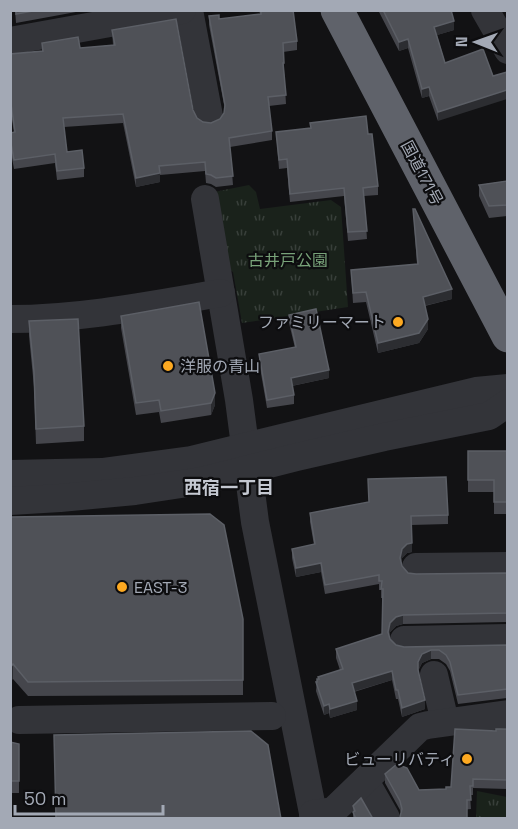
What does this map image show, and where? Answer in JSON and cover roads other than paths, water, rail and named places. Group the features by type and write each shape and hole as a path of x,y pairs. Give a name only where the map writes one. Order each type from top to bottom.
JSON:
{"highway":[{"name":"国道171号","path":"337,10 507,336"}],"street":[{"path":"10,41 109,16 183,10"},
{"path":"189,10 209,116"},
{"path":"484,10 507,50"},
{"path":"205,199 247,458 255,522 313,816 333,811 420,727 507,714"},
{"path":"10,319 33,319 120,310 221,293"},
{"path":"10,501 60,498 201,481 247,458 476,391 507,388"},
{"path":"10,474 124,470 191,460 247,458 373,440 489,416 507,403"},
{"path":"416,567 507,566"},
{"path":"404,640 507,638"},
{"path":"434,675 445,722"},
{"path":"19,720 272,716"},
{"path":"365,781 386,819"}],"place":[{"name":"ファミリーマート","path":"398,322"},
{"name":"洋服の青山","path":"168,366"},
{"name":"EAST-3","path":"122,587"},
{"name":"ビューリバティ","path":"467,759"}],"district":[{"name":"西宿一丁目","path":"229,487"}],"park label":[{"name":"古井戸公園","path":"288,260"}]}
